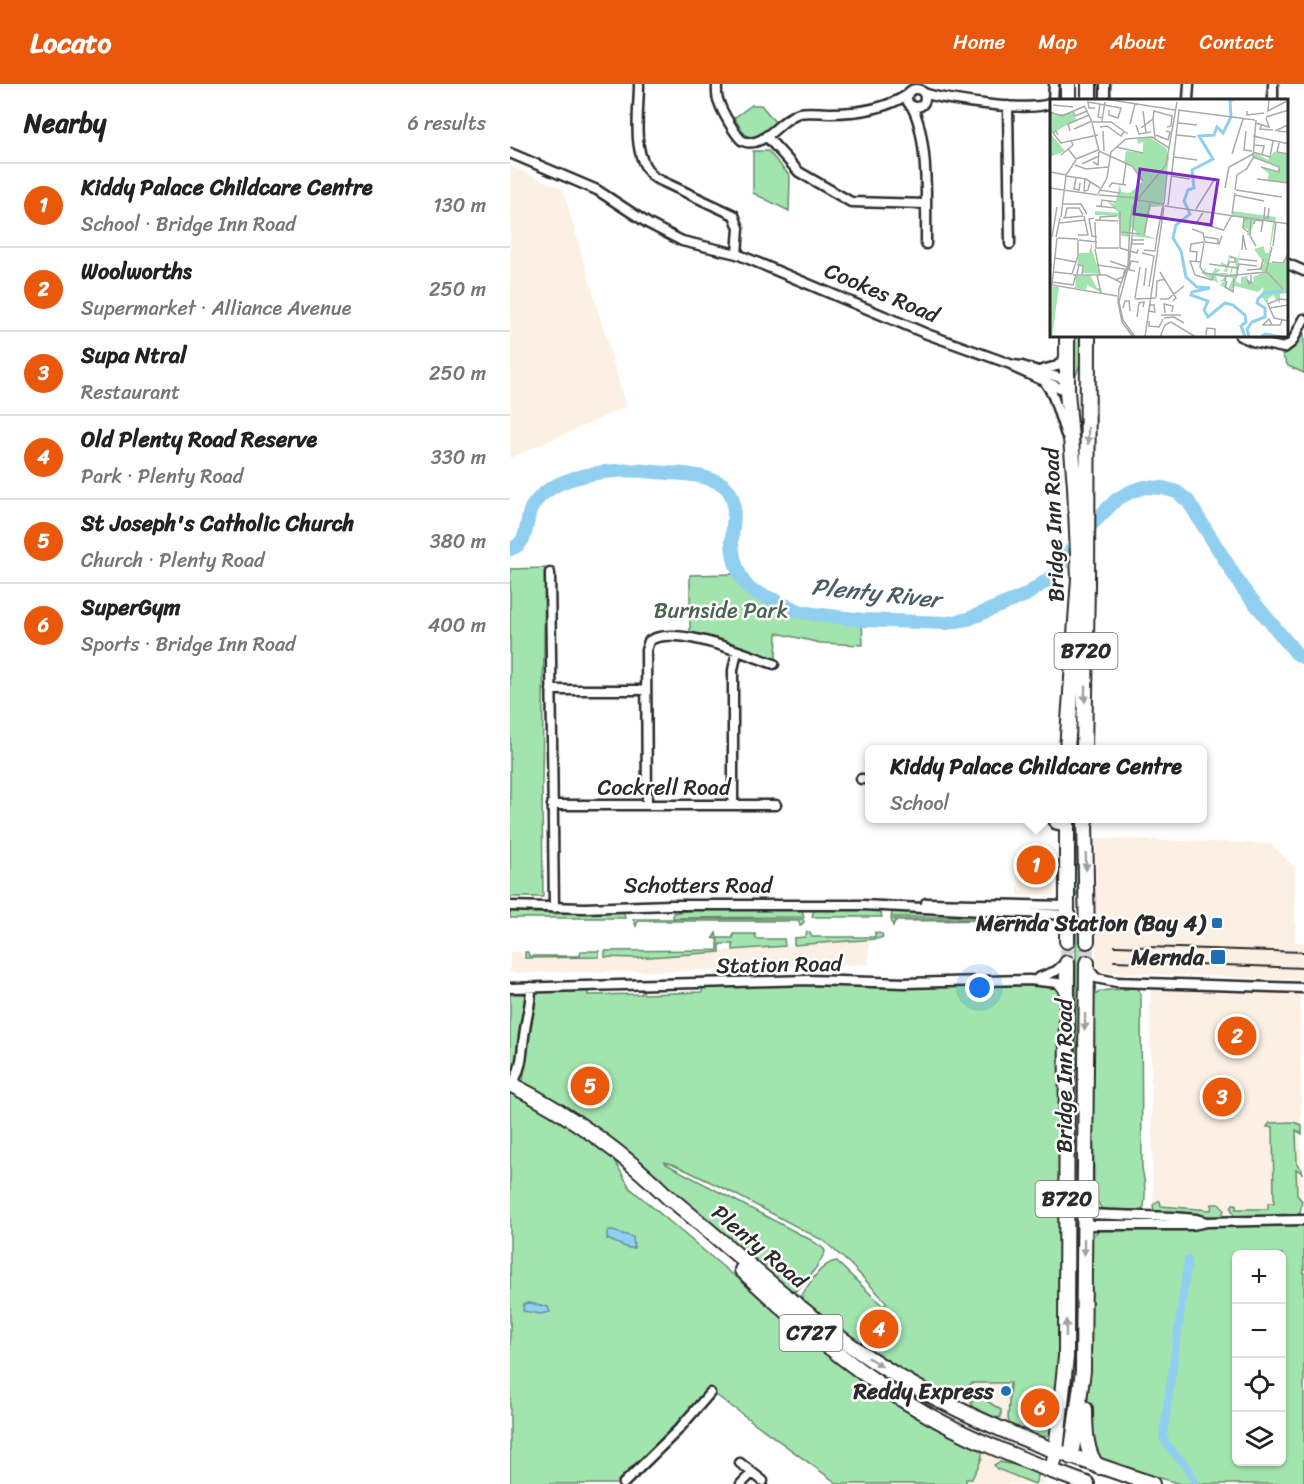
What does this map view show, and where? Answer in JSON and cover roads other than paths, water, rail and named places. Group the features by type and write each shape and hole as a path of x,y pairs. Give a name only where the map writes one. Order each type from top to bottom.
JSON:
{"main road":[{"name":"Bridge Inn Road","path":"1066,745 1079,578 1077,513 1067,386 1067,338"},
{"name":"Bridge Inn Road","path":"1084,745 1088,552 1088,338"},
{"name":"Cookes Road","path":"1067,386 1088,390"},
{"path":"1067,823 1067,940"},
{"path":"1085,823 1087,941"},
{"name":"Schotters Road","path":"1067,910 1088,911"},
{"name":"Bridge Inn Road","path":"1052,1471 1066,1357 1066,963"},
{"name":"Bridge Inn Road","path":"1067,1476 1083,1371 1087,963"},
{"name":"Plenty Road","path":"511,1085 555,1109 605,1143 647,1177 775,1302 868,1377 944,1424 980,1442 1087,1484"},
{"name":"Plenty Road","path":"665,1194 792,1302 875,1362 969,1414 1071,1457 1152,1484"},
{"path":"1067,1220 1084,1220"},
{"path":"1083,1371 1088,1443 1093,1463 1099,1467"}],"street":[{"path":"639,84 639,148 645,168 655,178 734,215 740,228 737,254"},
{"path":"717,84 719,104 739,138 746,142 760,141 787,119 800,113 852,113 915,95 1008,106 1045,106 1050,102"},
{"path":"1052,99 1054,84"},
{"path":"1188,99 1189,84"},
{"path":"915,95 926,176 926,243"},
{"path":"1008,106 1010,244"},
{"path":"766,136 799,172 851,202 926,204"},
{"name":"Cookes Road","path":"510,153 597,189 667,235 682,241 737,254 927,334 1012,365 1035,370 1067,386"},
{"path":"1289,265 1304,271"},
{"path":"1245,338 1284,348 1292,342 1304,319"},
{"path":"1035,370 1055,367 1067,356"},
{"name":"Cookes Road","path":"1012,365 1045,382 1067,386"},
{"path":"1045,382 1052,393 1062,422 1075,486"},
{"path":"550,573 554,908"},
{"path":"647,805 646,647 649,641 654,638 693,637 774,664"},
{"path":"734,805 733,670 737,651"},
{"path":"551,690 646,690"},
{"name":"Cockrell Road","path":"552,805 776,805"},
{"name":"Schotters Road","path":"510,906 554,908 945,903 1067,910"},
{"name":"Station Road","path":"1029,980 1056,971 1066,963"},
{"path":"1087,963 1091,974 1096,978 1116,982"},
{"name":"Station Road","path":"510,988 816,980 905,983 1029,980 1060,984 1064,988 1067,1002"},
{"path":"1086,993 1093,985 1116,982 1304,988"},
{"path":"511,1085 522,1062 525,1028 531,1004 531,987"},
{"path":"1084,1220 1150,1221 1192,1218 1208,1222 1304,1220"},
{"path":"623,1484 711,1394"},
{"path":"740,1463 764,1481"},
{"path":"741,1484 752,1473"}],"water":[{"path":"609,1230 633,1237 634,1248 628,1248 607,1239"},
{"path":"524,1304 548,1307 550,1312 540,1314 523,1311"}],"waterway":[{"name":"Plenty River","path":"510,549 517,546 524,537 532,507 542,495 570,479 623,471 695,475 718,482 731,494 734,510 732,544 734,556 737,569 751,590 799,611 814,614 862,620 948,623 968,619 1026,595 1056,574 1079,537 1117,499 1145,487 1163,488 1177,492 1188,501 1243,589 1296,653 1304,658"},
{"path":"1188,1260 1163,1436 1194,1480"}],"tunnel":[{"path":"1067,941 1067,963"},
{"path":"1087,941 1087,963"}],"railway":[{"path":"1115,946 1304,952"},
{"path":"1114,961 1304,968"}],"place":[{"name":"Kiddy Palace Childcare Centre","path":"1036,865"},
{"name":"Mernda Station (Bay 4)","path":"1217,923"},
{"name":"Mernda","path":"1218,957"},
{"name":"Woolworths","path":"1237,1036"},
{"name":"St Joseph's Catholic Church","path":"590,1086"},
{"name":"Supa Ntral","path":"1222,1097"},
{"name":"Old Plenty Road Reserve","path":"879,1329"},
{"name":"Reddy Express","path":"1006,1391"},
{"name":"SuperGym","path":"1040,1408"}],"park label":[{"name":"Burnside Park","path":"721,610"}]}
